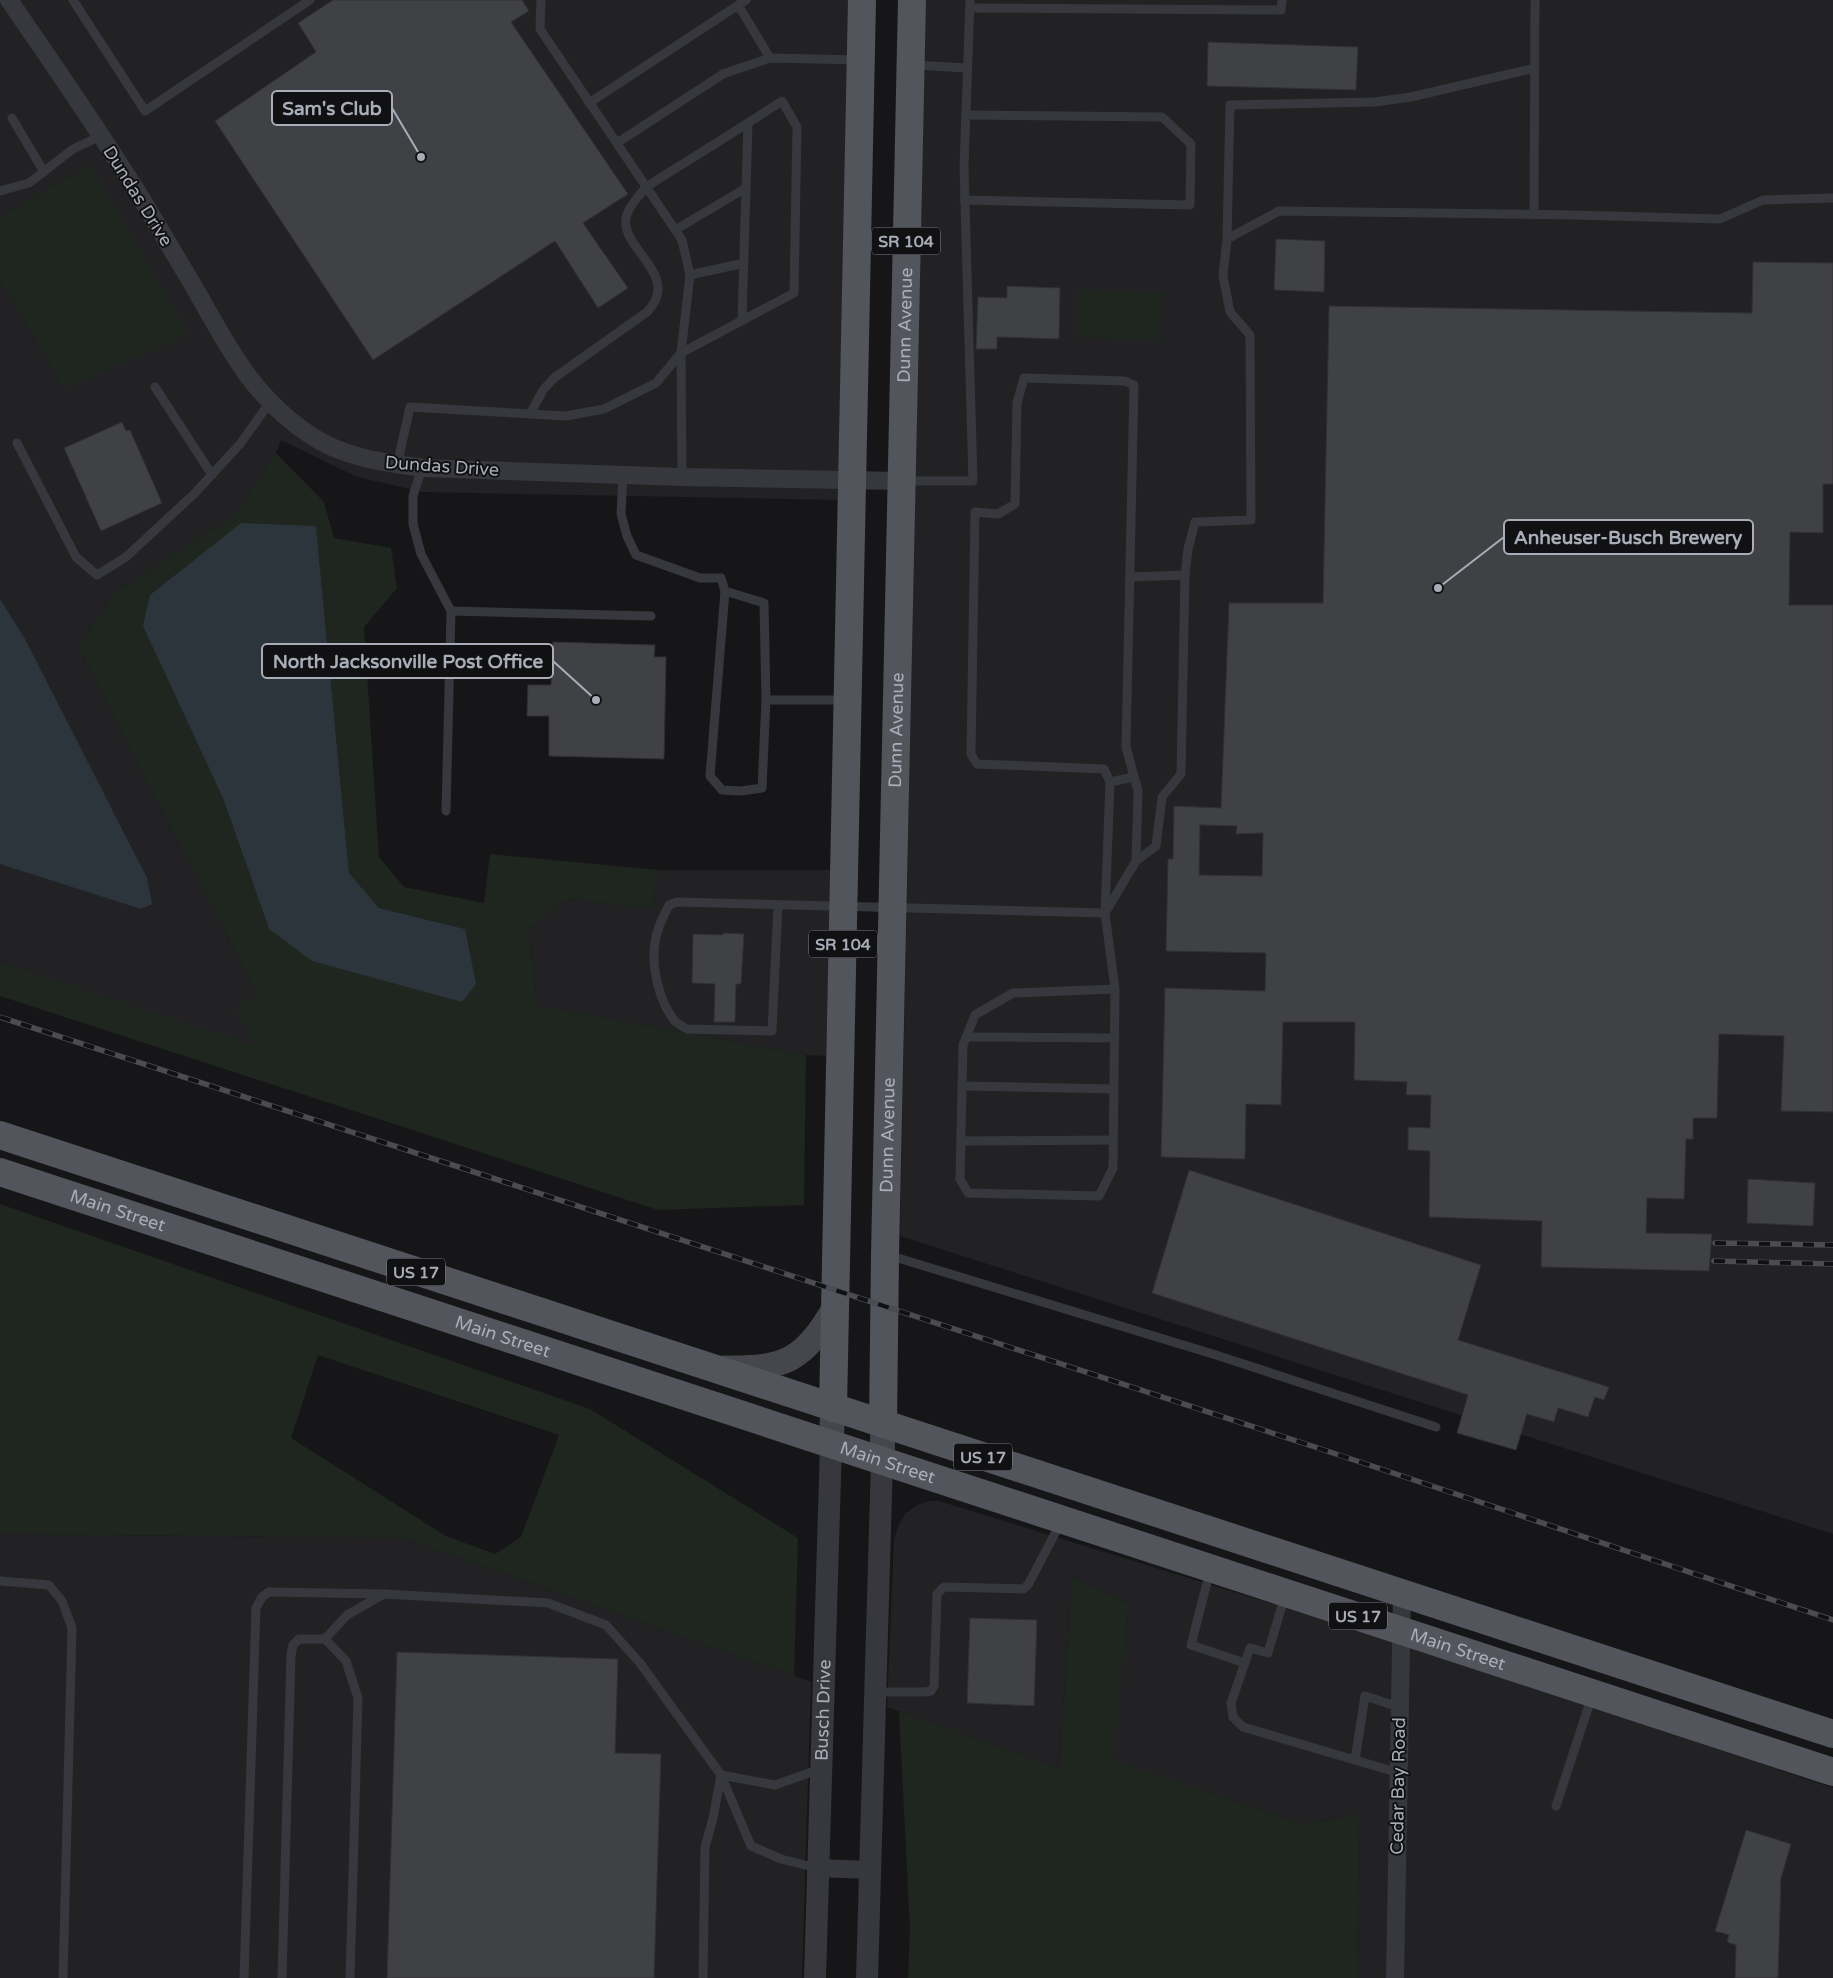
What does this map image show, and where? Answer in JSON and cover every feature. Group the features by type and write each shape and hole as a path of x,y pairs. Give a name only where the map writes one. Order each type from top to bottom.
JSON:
{"main road":[{"name":"SR 104","path":"831,1444 836,1307 862,0"},
{"name":"Dunn Avenue","path":"882,1460 912,0"},
{"name":"Main Street","path":"0,1135 1833,1734"},
{"name":"Main Street","path":"0,1172 1833,1772"},
{"path":"710,1368 756,1368 787,1361 799,1354 819,1335 836,1307"}],"street":[{"name":"Dundas Drive","path":"9,0 101,136 175,255 234,359 270,402 312,436 360,457 422,468 682,477 902,481"},
{"name":"Busch Drive","path":"815,1978 831,1444"},
{"path":"867,1978 882,1460"},
{"name":"Cedar Bay Road","path":"1395,1978 1402,1593"},
{"path":"817,1868 870,1870"}],"lane":[{"path":"73,0 145,111 310,0"},
{"path":"541,0 540,29 682,240 690,275 681,353 682,477"},
{"path":"902,481 973,481 964,200 970,4 1281,10 1282,0"},
{"path":"1534,214 1535,0"},
{"path":"589,102 742,3 770,58"},
{"path":"617,144 722,74 770,58 861,60"},
{"path":"910,65 967,68"},
{"path":"1105,913 1136,861 1156,846 1162,797 1181,774 1185,575 1188,548 1195,522 1251,520 1250,335 1230,312 1222,276 1227,239 1230,105 1374,102 1411,97 1535,68"},
{"path":"397,465 410,407 530,414 566,416 604,409 656,383 681,353 794,293 797,127 782,101 646,188 626,215 626,224 629,234 655,276 659,289 656,304 554,378 543,390 530,414"},
{"path":"964,200 1190,205 1191,144 1162,117 966,115"},
{"path":"12,118 44,172"},
{"path":"742,321 748,123"},
{"path":"0,191 29,183 73,149 101,136"},
{"path":"675,230 746,188"},
{"path":"1227,239 1279,211 1534,214 1720,219 1763,200 1833,198"},
{"path":"690,275 744,263"},
{"path":"1115,988 1013,993 975,1015 963,1045 960,1179 968,1193 1099,1196 1113,1168 1115,988 1105,913 1110,782 1104,769 978,764 971,754 975,512 998,514 1015,504 1017,403 1024,378 1126,381 1134,385 1126,747 1138,791 1136,861"},
{"path":"155,387 212,474"},
{"path":"17,443 76,556 97,575 126,557 194,494 240,444 270,402"},
{"path":"422,468 413,496 413,524 421,554 451,611 446,811"},
{"path":"623,475 621,514 627,536 636,555 700,578 720,578 725,590 710,776 722,790 742,791 762,788 766,700 764,603 725,590"},
{"path":"1130,577 1185,575"},
{"path":"451,611 652,616"},
{"path":"766,700 848,700"},
{"path":"1110,782 1134,776"},
{"path":"778,904 772,1031 687,1029 675,1022 663,1002 655,967 655,943 660,923 669,905 677,902 844,905 892,908 1105,913"},
{"path":"966,1037 1115,1038"},
{"path":"962,1086 1114,1089"},
{"path":"961,1140 1113,1140"},
{"path":"885,1254 1188,1347 1436,1427"},
{"path":"875,1692 931,1691 934,1686 937,1594 940,1590 944,1587 1023,1589 1028,1585 1062,1519"},
{"path":"1211,1568 1191,1645 1245,1662"},
{"path":"0,1581 49,1584 62,1601 72,1628 63,1978"},
{"path":"244,1978 256,1608 262,1597 269,1592 384,1594 548,1602 606,1625 640,1663 722,1775 751,1846 781,1859 817,1868"},
{"path":"1286,1592 1268,1653 1250,1648 1231,1703 1233,1717 1243,1727 1399,1773"},
{"path":"325,1639 347,1615 384,1594"},
{"path":"282,1978 291,1655 293,1645 298,1639 325,1639 346,1660 358,1698 350,1978"},
{"path":"1556,1806 1593,1693"},
{"path":"1355,1760 1365,1696 1399,1707"},
{"path":"722,1775 775,1785 820,1769"},
{"path":"703,1978 705,1847 722,1775"}],"shaded area":[{"path":"0,0 849,0 838,500 423,492 357,477 281,440 276,453 235,514 115,593 78,647 257,995 257,1047 0,962 0,280 64,389 90,165 0,216"},
{"path":"925,0 1833,0 1833,1534 900,1236"},
{"path":"90,165 189,334 64,389 0,280 0,216"},
{"path":"1077,289 1162,292 1160,340 1075,337"},
{"path":"276,453 324,502 334,538 391,548 397,588 364,627 379,857 404,887 484,903 490,854 659,870 651,909 569,899 529,928 537,1005 806,1055 804,1205 658,1210 0,996 0,962 257,1046 234,1008 257,995 78,647 115,593 235,514","holes":["241,523 316,527 349,873 379,908 465,929 269,929 223,798"]},
{"path":"241,523 316,526 349,873 379,908 465,929 476,984 462,1002 312,961 269,929 223,798 143,626 150,595"},
{"path":"0,599 25,639 147,878 152,904 141,909 0,864"},
{"path":"659,870 831,870 826,1056 806,1055 537,1005 529,928 569,899 651,909"},
{"path":"0,1204 590,1409 798,1538 794,1676 403,1538 0,1534","holes":["318,1355 559,1435 521,1537 495,1554 446,1536 291,1438"]},
{"path":"929,1501 939,1501 1390,1640 1833,1788 1833,1978 1357,1978 1359,1814 1304,1824 1112,1760 1129,1603 1072,1577 1059,1768 887,1707 894,1540 898,1526 906,1513 917,1505"},
{"path":"0,1534 403,1538 811,1682 802,1978 0,1978"},
{"path":"1072,1577 1129,1603 1113,1760 1304,1824 1359,1814 1357,1978 908,1978 910,1929 899,1711 1059,1768"}],"building":[{"path":"333,0 522,0 529,11 511,22 628,194 583,223 628,288 598,308 555,241 373,360 215,121 316,52 298,23"},
{"path":"1208,42 1358,47 1356,90 1207,86"},
{"path":"1276,239 1325,241 1324,292 1274,290"},
{"path":"1753,262 1833,263 1833,484 1823,484 1823,533 1790,532 1789,605 1833,605 1833,1112 1781,1111 1784,1036 1719,1034 1717,1118 1693,1118 1693,1139 1686,1139 1684,1199 1647,1198 1646,1233 1712,1234 1709,1271 1541,1267 1542,1221 1429,1217 1430,1151 1408,1150 1408,1127 1430,1128 1431,1095 1406,1095 1407,1082 1354,1080 1355,1022 1283,1022 1281,1105 1246,1104 1245,1159 1161,1157 1165,988 1265,991 1266,953 1166,951 1168,859 1173,859 1174,806 1221,808 1229,603 1323,603 1329,306 1752,313","holes":["1200,825 1237,826 1236,834 1263,833 1262,876 1199,875"]},
{"path":"1007,286 1060,288 1059,339 997,337 997,349 976,349 978,297 1007,298"},
{"path":"122,422 126,431 130,430 162,503 101,531 64,448"},
{"path":"553,642 655,645 654,657 666,657 664,759 549,756 549,716 527,716 528,685 551,685"},
{"path":"723,933 744,934 741,984 736,984 735,1022 714,1022 715,984 692,983 693,934 723,935"},
{"path":"1189,1170 1481,1265 1458,1340 1609,1387 1604,1400 1595,1397 1588,1417 1558,1408 1554,1422 1527,1414 1516,1450 1457,1433 1468,1395 1152,1293"},
{"path":"1748,1179 1815,1183 1813,1226 1747,1223"},
{"path":"970,1618 1037,1620 1034,1706 967,1703"},
{"path":"397,1652 618,1659 615,1753 661,1754 654,1978 387,1978"},
{"path":"1746,1830 1791,1844 1781,1878 1778,1978 1735,1978 1736,1945 1727,1942 1729,1935 1715,1931"}],"railway":[{"path":"0,1017 1315,1447 1833,1620"},
{"path":"1715,1243 1833,1245"},
{"path":"1714,1261 1833,1264"}],"place":[{"name":"Sam's Club","path":"421,157"},
{"name":"Anheuser-Busch Brewery","path":"1438,588"},
{"name":"North Jacksonville Post Office","path":"596,700"}]}
